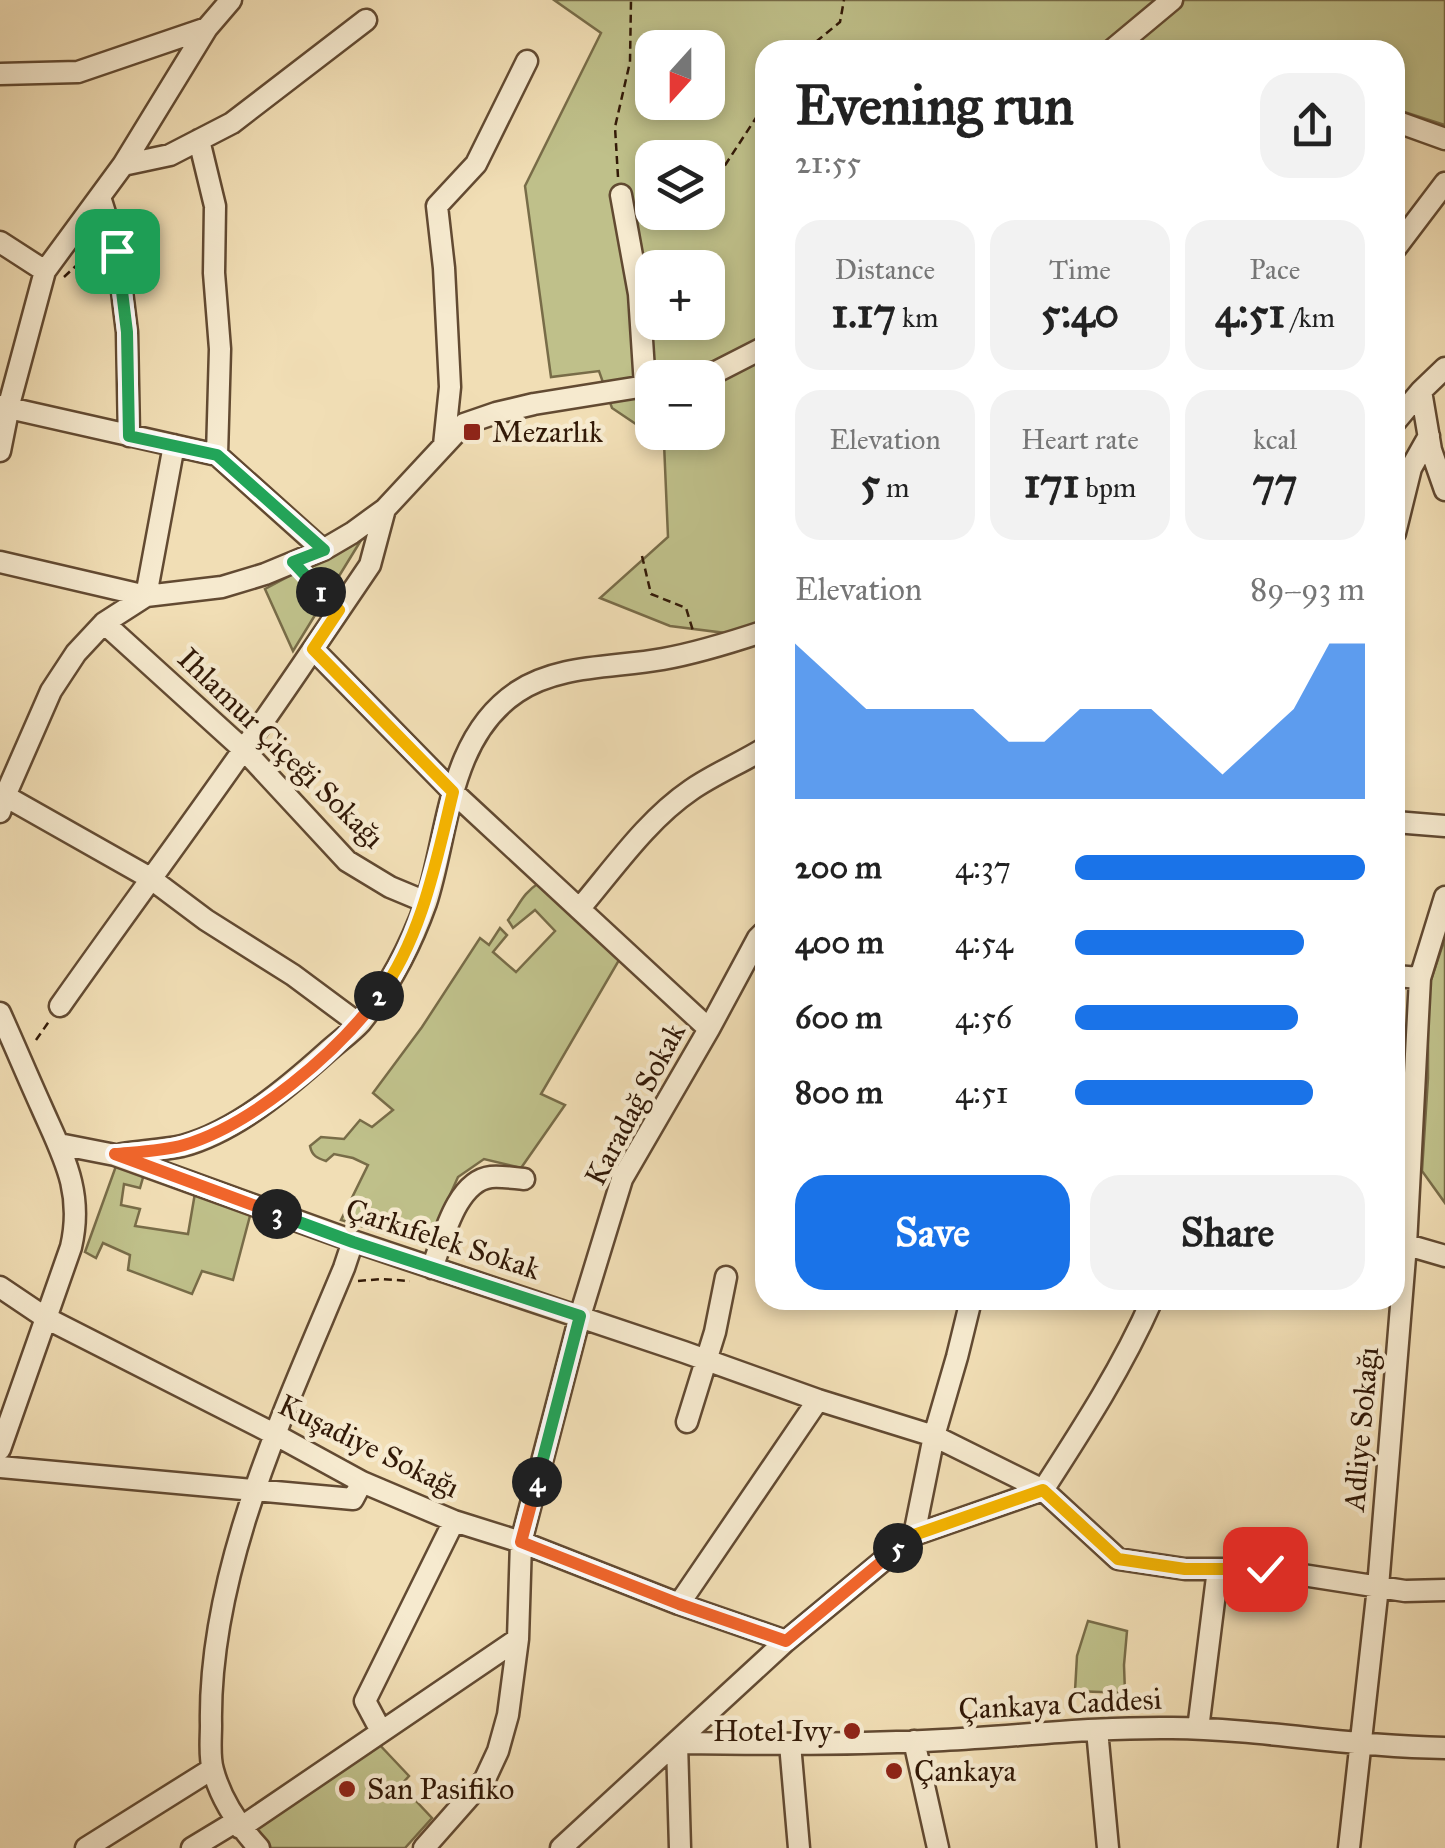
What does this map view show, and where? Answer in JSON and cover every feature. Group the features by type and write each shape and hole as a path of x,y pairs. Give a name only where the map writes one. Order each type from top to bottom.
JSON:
{"street":[{"path":"0,452 4,408 44,277 123,165 207,28 231,0"},
{"path":"1124,40 1172,0"},
{"path":"123,165 170,155 232,123 366,20"},
{"path":"0,74 78,72 207,28"},
{"path":"444,445 450,388 438,206 476,164 527,62"},
{"path":"1405,124 1445,139"},
{"path":"199,140 215,206 214,273 220,349 217,455"},
{"path":"1405,236 1445,183"},
{"path":"621,195 640,294 646,360"},
{"path":"100,196 117,251 127,332 129,436"},
{"path":"0,242 44,277"},
{"path":"725,367 755,351"},
{"path":"1405,411 1445,368"},
{"path":"0,562 146,596 222,587 324,550 385,509 464,424 496,413 635,388"},
{"path":"1422,391 1429,436 1445,490"},
{"path":"4,408 217,455 324,550"},
{"path":"1405,492 1411,468 1429,436"},
{"path":"174,446 146,596 104,623 76,653 51,691 2,804 150,878 358,1024"},
{"path":"60,1006 245,751 370,565 385,509"},
{"name":"Ihlamur Çiçeği Sokağı","path":"104,623 245,751 347,861 390,888 426,902"},
{"path":"115,1154 183,1146 234,1124 289,1086 358,1024 388,984 426,902 464,761 478,734 517,692 562,672 666,658 755,634"},
{"path":"313,649 453,792 710,1029"},
{"path":"580,908 674,802 755,753"},
{"path":"1405,823 1445,826"},
{"name":"Adliye Sokağı","path":"1405,1187 1420,978 1445,897"},
{"name":"Karadağ Sokak","path":"424,1848 485,1780 498,1751 508,1715 518,1640 521,1542 580,1316 622,1180 755,944"},
{"path":"1405,977 1420,978"},
{"path":"0,1013 12,1055 59,1144 75,1200 76,1222 0,1448"},
{"path":"12,1055 36,1040"},
{"name":"Çarkıfelek Sokak","path":"59,1144 115,1154 353,1242 934,1436 1043,1490 1118,1559 1185,1569 1265,1569 1405,1591 1445,1590"},
{"path":"432,1268 457,1204 474,1182 492,1176 524,1179"},
{"path":"258,1848 238,1825 212,1768 210,1697 220,1611 254,1490 353,1242"},
{"path":"1405,1244 1445,1256"},
{"path":"687,1422 707,1360 726,1277"},
{"name":"Kuşadiye Sokağı","path":"0,1286 46,1318 362,1482 454,1521 521,1542 786,1641"},
{"path":"914,1535 934,1436 968,1310"},
{"path":"562,1848 786,1641 914,1535 1043,1490 1103,1398 1148,1310"},
{"name":"Adliye Sokağı","path":"1349,1848 1378,1587 1397,1310"},
{"path":"679,1604 818,1400"},
{"path":"0,1467 353,1499 362,1482"},
{"path":"382,1731 366,1701 454,1521"},
{"path":"1198,1729 1218,1569"},
{"path":"192,1848 238,1825 518,1640"},
{"name":"Çankaya Caddesi","path":"677,1744 914,1741 1098,1730 1198,1729 1243,1730 1360,1745 1445,1748"},
{"path":"1098,1730 1108,1848"},
{"path":"914,1741 938,1848"},
{"path":"677,1744 680,1848"},
{"path":"790,1744 799,1848"},
{"path":"86,1848 212,1768"}],"path":[{"path":"631,0 630,62 615,128 621,195 635,202"},
{"path":"818,40 840,22 844,0"},
{"path":"725,165 755,119"},
{"path":"44,277 48,286 57,283 102,243 117,251"},
{"path":"642,556 651,594 686,608 699,650"},
{"path":"293,562 339,610"},
{"path":"36,1040 60,1006"}],"green space":[{"path":"554,0 1445,0 1445,125 1405,112 1405,40 755,40 755,637 670,626 600,598 668,537 664,450 725,450 725,360 635,360 635,423 612,408 599,371 551,377 525,186 601,33"},
{"path":"363,537 293,651 265,589"},
{"path":"540,882 622,955 541,1094 565,1105 521,1168 484,1159 458,1177 427,1246 341,1220 368,1165 334,1154 326,1161 315,1156 310,1146 321,1137 344,1139 360,1120 372,1127 393,1110 373,1093 480,938 489,945 500,928 507,935 493,952 516,972 555,931 535,910 513,928 508,920 525,895"},
{"path":"1445,938 1445,1203 1422,1171 1428,989"},
{"path":"116,1166 144,1174 140,1188 124,1184 121,1205 140,1209 135,1226 188,1234 195,1193 251,1212 233,1280 202,1271 192,1294 128,1270 130,1255 103,1243 96,1258 85,1252"},
{"path":"1088,1621 1127,1631 1125,1693 1075,1691 1077,1656"},
{"path":"376,1741 409,1776 401,1785 432,1818 405,1848 270,1848 252,1828"}],"place":[{"name":"Mezarlık","path":"472,432"},
{"name":"Hotel Ivy","path":"852,1731"},
{"name":"Çankaya","path":"894,1771"},
{"name":"San Pasifiko","path":"347,1789"}],"route":[{"path":"117,251 127,332 129,436 217,455 324,550 293,562 339,610 313,649 453,792 426,902 388,984 358,1024 289,1086 234,1124 183,1146 115,1154 353,1242 580,1316 521,1542 679,1604 786,1641 914,1535 1043,1490 1118,1559 1185,1569 1265,1569"}]}
